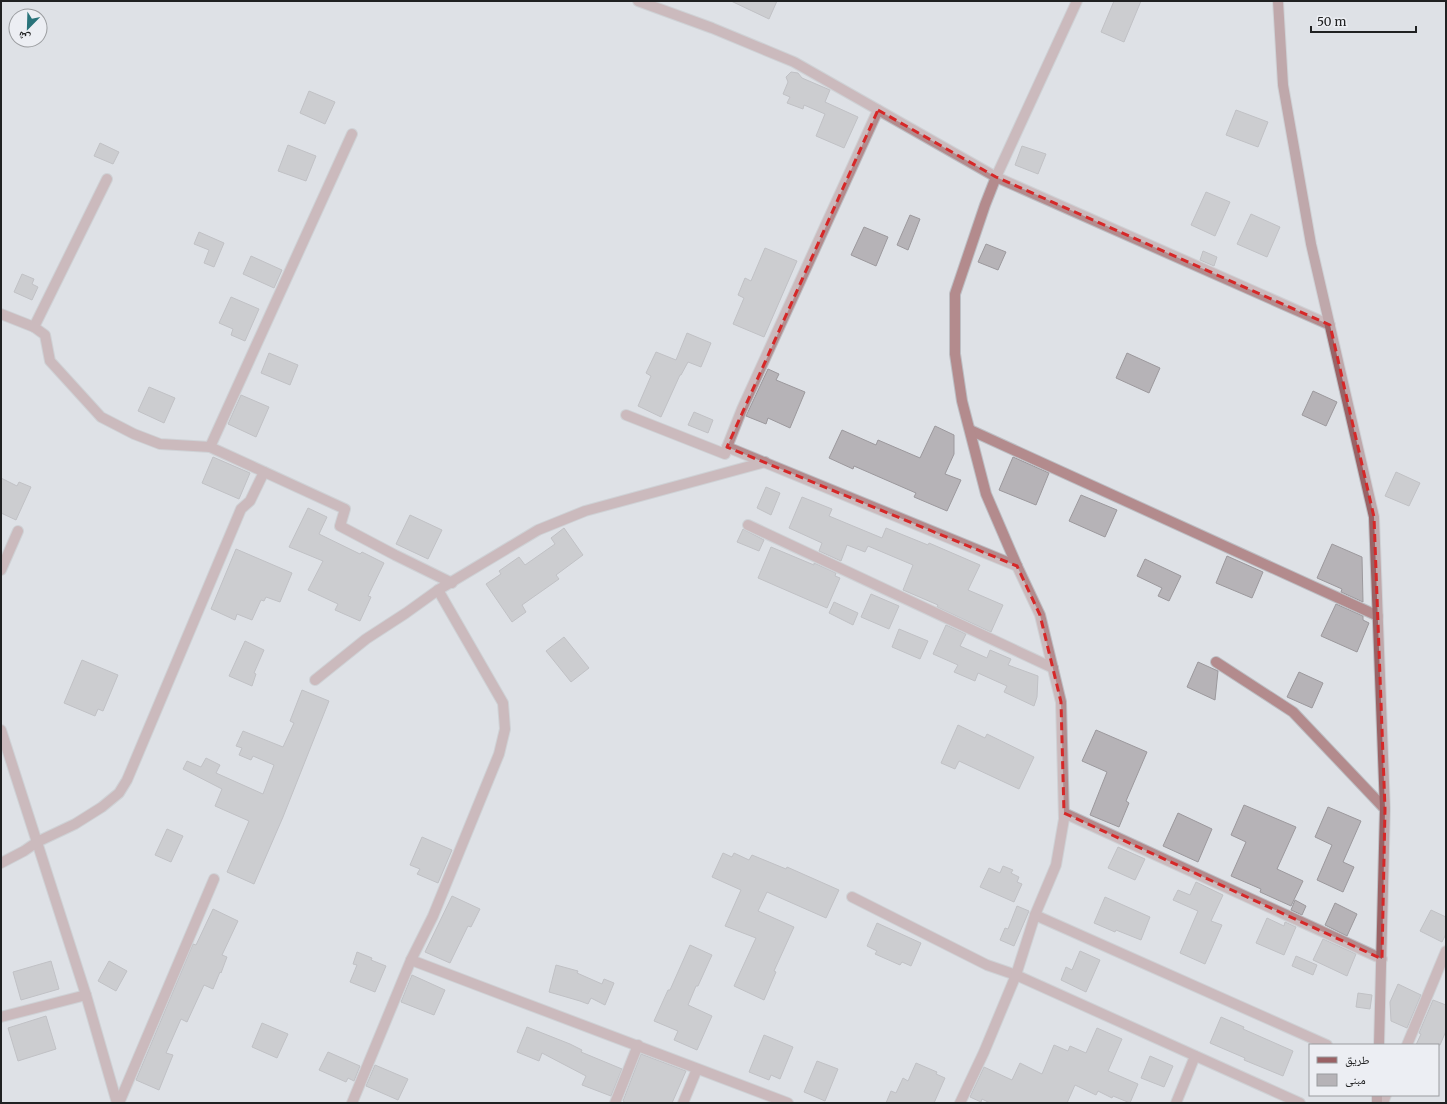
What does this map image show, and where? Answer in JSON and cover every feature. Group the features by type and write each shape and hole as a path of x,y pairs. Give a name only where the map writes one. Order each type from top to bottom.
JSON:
{"street":[{"path":"638,1 712,28 794,62 996,177 1330,325"},
{"path":"960,1103 984,1052 1016,975 1035,915 1056,865 1064,813 1062,702 1040,615 986,494 962,401 955,354 955,294 996,177 1077,1"},
{"path":"1278,1 1283,85 1311,244 1374,517 1385,809 1379,1044"},
{"path":"626,414 725,454 742,409 878,110"},
{"path":"210,447 352,134"},
{"path":"34,327 107,178"},
{"path":"1,314 34,327 45,335 50,361 101,417 134,434 160,444 210,447 345,509 340,526 452,583"},
{"path":"970,430 1378,616"},
{"path":"727,446 1017,566"},
{"path":"315,680 366,639 438,590 452,583 538,530 585,511 765,462"},
{"path":"1,864 37,842 74,824 102,807 119,793 127,780 241,510 250,501 264,472"},
{"path":"748,525 1053,668"},
{"path":"1,570 18,531"},
{"path":"352,1103 411,960 433,916 499,754 505,729 503,703 438,590"},
{"path":"1216,662 1293,712 1385,809"},
{"path":"1,730 86,995 118,1103"},
{"path":"1064,813 1382,959"},
{"path":"118,1103 214,879"},
{"path":"852,897 986,965 1016,975 1300,1103"},
{"path":"1035,915 1325,1044"},
{"path":"1407,1044 1446,951"},
{"path":"411,960 788,1103"},
{"path":"1,1017 86,995"},
{"path":"615,1103 638,1045"},
{"path":"1176,1103 1195,1056"},
{"path":"683,1103 697,1069"}],"highlighted area":[{"path":"878,110 996,177 1330,325 1374,517 1385,809 1382,959 1064,813 1061,702 1040,615 1017,566 727,447"}],"building":[{"path":"731,1 777,1 769,19"},
{"path":"1114,1 1141,1 1124,42 1101,32"},
{"path":"791,72 798,73 802,78 830,90 825,102 858,117 844,148 816,136 825,114 804,105 803,109 787,103 790,97 783,94 788,82 786,77"},
{"path":"309,91 335,102 325,124 300,113"},
{"path":"1236,110 1268,122 1258,147 1226,135"},
{"path":"100,143 119,152 113,164 94,156"},
{"path":"288,145 316,156 306,181 278,171"},
{"path":"1022,146 1046,154 1038,174 1015,165"},
{"path":"1206,192 1230,202 1215,236 1191,225"},
{"path":"1251,214 1280,227 1267,257 1237,244"},
{"path":"910,215 920,219 908,250 897,245"},
{"path":"864,227 888,237 876,266 851,255"},
{"path":"199,232 224,243 214,267 204,263 209,250 194,244"},
{"path":"986,244 1006,252 998,270 978,262"},
{"path":"765,248 797,261 764,337 733,324 744,298 738,295 745,278 751,281"},
{"path":"1203,251 1217,257 1214,266 1200,260"},
{"path":"251,256 282,270 274,288 243,274"},
{"path":"22,274 34,279 32,284 38,287 32,300 14,292"},
{"path":"231,297 259,309 245,341 231,335 233,329 219,323"},
{"path":"687,333 711,343 701,367 688,362 680,375 661,417 638,406 651,376 646,373 656,352 676,360"},
{"path":"269,353 298,365 290,385 261,373"},
{"path":"1127,353 1160,368 1149,393 1116,378"},
{"path":"768,369 779,374 776,380 805,392 790,428 768,418 766,424 746,416"},
{"path":"149,387 175,398 164,423 138,411"},
{"path":"1313,391 1337,402 1326,426 1302,415"},
{"path":"241,395 269,407 256,437 228,424"},
{"path":"694,412 713,420 708,433 688,425"},
{"path":"935,426 954,435 954,454 945,474 961,480 947,511 914,497 916,493 854,466 853,469 829,458 842,430 876,445 878,440 920,458"},
{"path":"213,457 250,473 239,499 202,483"},
{"path":"1013,457 1049,473 1036,505 999,490"},
{"path":"1396,472 1420,483 1409,506 1385,496"},
{"path":"1,478 17,486 19,482 31,487 16,520 1,513"},
{"path":"766,487 780,493 771,515 757,508"},
{"path":"1081,495 1117,510 1105,537 1069,521"},
{"path":"802,497 832,509 829,516 882,538 886,528 928,545 929,543 980,565 968,590 1003,605 991,632 937,607 938,605 903,590 913,565 868,546 865,552 847,545 841,561 819,551 822,543 789,528"},
{"path":"308,508 327,517 319,534 360,554 362,552 384,563 368,596 371,597 360,621 335,610 338,604 308,590 323,561 289,547"},
{"path":"410,515 442,530 428,559 396,544"},
{"path":"564,528 583,555 556,575 559,579 522,605 526,612 512,622 486,584 501,574 499,571 519,557 525,565 555,544 551,538"},
{"path":"743,529 764,540 759,551 737,542"},
{"path":"1332,544 1362,557 1363,602 1341,592 1342,589 1317,578"},
{"path":"771,547 836,573 835,576 840,578 827,608 758,578"},
{"path":"236,549 292,573 280,602 266,597 264,601 261,600 252,620 237,614 235,620 211,609"},
{"path":"1227,556 1263,572 1252,598 1216,583"},
{"path":"1145,559 1181,576 1169,601 1158,596 1162,588 1137,576"},
{"path":"871,594 899,606 889,629 861,617"},
{"path":"834,602 858,613 853,625 829,613"},
{"path":"1336,604 1363,616 1363,620 1369,623 1357,652 1321,636"},
{"path":"946,625 966,634 960,646 987,658 990,650 1011,659 1008,665 1038,676 1037,697 1034,706 1004,692 1007,686 978,673 975,681 954,672 958,665 933,654"},
{"path":"899,629 928,641 920,659 892,647"},
{"path":"564,637 589,668 571,682 546,651"},
{"path":"245,641 264,650 254,673 256,674 252,686 229,676"},
{"path":"82,660 118,675 103,711 98,709 95,716 64,703"},
{"path":"1198,662 1218,671 1215,700 1187,687"},
{"path":"1299,672 1323,683 1312,708 1287,697"},
{"path":"302,690 329,701 283,817 254,884 227,872 249,821 215,806 222,789 183,769 187,761 201,767 206,758 220,765 216,773 263,794 274,765 253,756 251,760 239,755 242,748 236,746 243,731 283,747 294,723 290,721"},
{"path":"958,725 985,738 987,734 1034,757 1019,789 959,761 955,769 941,763"},
{"path":"1096,730 1147,752 1126,801 1129,803 1119,827 1090,815 1107,772 1082,761"},
{"path":"1244,805 1296,827 1277,869 1303,881 1291,906 1260,892 1261,889 1231,876 1246,842 1231,835"},
{"path":"1328,807 1361,821 1343,862 1354,867 1343,892 1317,880 1332,845 1315,837"},
{"path":"1178,813 1212,829 1198,862 1163,846"},
{"path":"167,829 183,836 171,862 155,855"},
{"path":"422,837 452,850 438,883 417,874 420,869 410,865"},
{"path":"1118,847 1145,859 1135,880 1108,868"},
{"path":"723,853 732,857 734,853 749,860 752,855 786,869 787,867 839,890 826,918 767,892 758,911 794,927 774,971 776,972 764,1000 734,986 756,938 725,926 741,890 712,877"},
{"path":"1003,866 1013,870 1011,873 1019,877 1017,882 1022,884 1014,902 980,887 989,868 1000,873"},
{"path":"1196,882 1223,895 1211,921 1222,925 1205,964 1180,953 1198,911 1173,900 1178,890 1190,895"},
{"path":"452,896 480,909 471,927 468,926 450,963 425,952"},
{"path":"1105,897 1150,917 1141,940 1116,930 1115,932 1094,923"},
{"path":"1295,900 1306,906 1302,915 1291,910"},
{"path":"1335,903 1357,914 1347,936 1325,925"},
{"path":"1017,906 1029,911 1014,946 1000,940 1005,928 1008,929"},
{"path":"213,909 238,921 222,955 227,957 213,989 204,985 187,1022 181,1019 166,1053 173,1055 159,1090 136,1080 193,944 196,945"},
{"path":"1431,910 1446,917 1446,934 1442,942 1420,931"},
{"path":"1267,918 1284,926 1285,922 1296,927 1284,955 1256,943"},
{"path":"877,923 921,943 911,966 902,962 900,965 875,954 877,951 867,946"},
{"path":"1323,939 1356,954 1347,976 1313,960"},
{"path":"690,945 712,955 688,1005 712,1016 697,1050 674,1040 678,1031 654,1021"},
{"path":"1080,951 1100,960 1086,992 1061,980 1066,967 1072,970"},
{"path":"357,952 386,966 375,992 350,982 357,965 353,964"},
{"path":"1296,956 1317,965 1313,975 1292,966"},
{"path":"51,961 59,989 21,1000 13,972"},
{"path":"109,961 127,971 116,991 98,981"},
{"path":"556,965 578,971 577,973 602,984 604,979 614,983 605,1005 591,998 588,1004 549,992"},
{"path":"412,975 445,990 434,1015 401,1002"},
{"path":"1398,984 1421,995 1407,1028 1391,1021 1390,1002"},
{"path":"1358,993 1372,995 1370,1009 1356,1007"},
{"path":"1433,1000 1446,1005 1446,1031 1440,1045 1416,1044 1421,1034 1419,1033"},
{"path":"46,1016 56,1049 18,1061 8,1028"},
{"path":"1221,1017 1244,1027 1243,1029 1293,1051 1283,1076 1244,1060 1245,1058 1210,1043"},
{"path":"262,1023 288,1034 277,1058 252,1047"},
{"path":"527,1027 570,1044 582,1050 581,1052 622,1069 611,1096 582,1085 586,1076 542,1053 539,1061 517,1052"},
{"path":"1097,1028 1122,1039 1108,1071 1138,1084 1130,1103 1113,1096 1112,1098 1098,1091 1096,1095 1075,1085 1067,1103 990,1103 982,1099 981,1102 970,1097 984,1067 1012,1080 1020,1063 1042,1074 1054,1045 1068,1051 1070,1046 1086,1053"},
{"path":"764,1035 793,1047 780,1079 771,1075 769,1080 749,1072"},
{"path":"328,1052 360,1066 354,1081 348,1078 346,1082 319,1070"},
{"path":"641,1054 686,1071 672,1103 626,1103 623,1101"},
{"path":"1150,1056 1173,1066 1164,1087 1141,1078"},
{"path":"817,1061 838,1069 825,1101 804,1092"},
{"path":"916,1063 937,1072 936,1074 945,1078 934,1103 886,1103 891,1091 896,1093 903,1078 908,1081"},
{"path":"375,1065 408,1079 398,1100 366,1086"}]}
